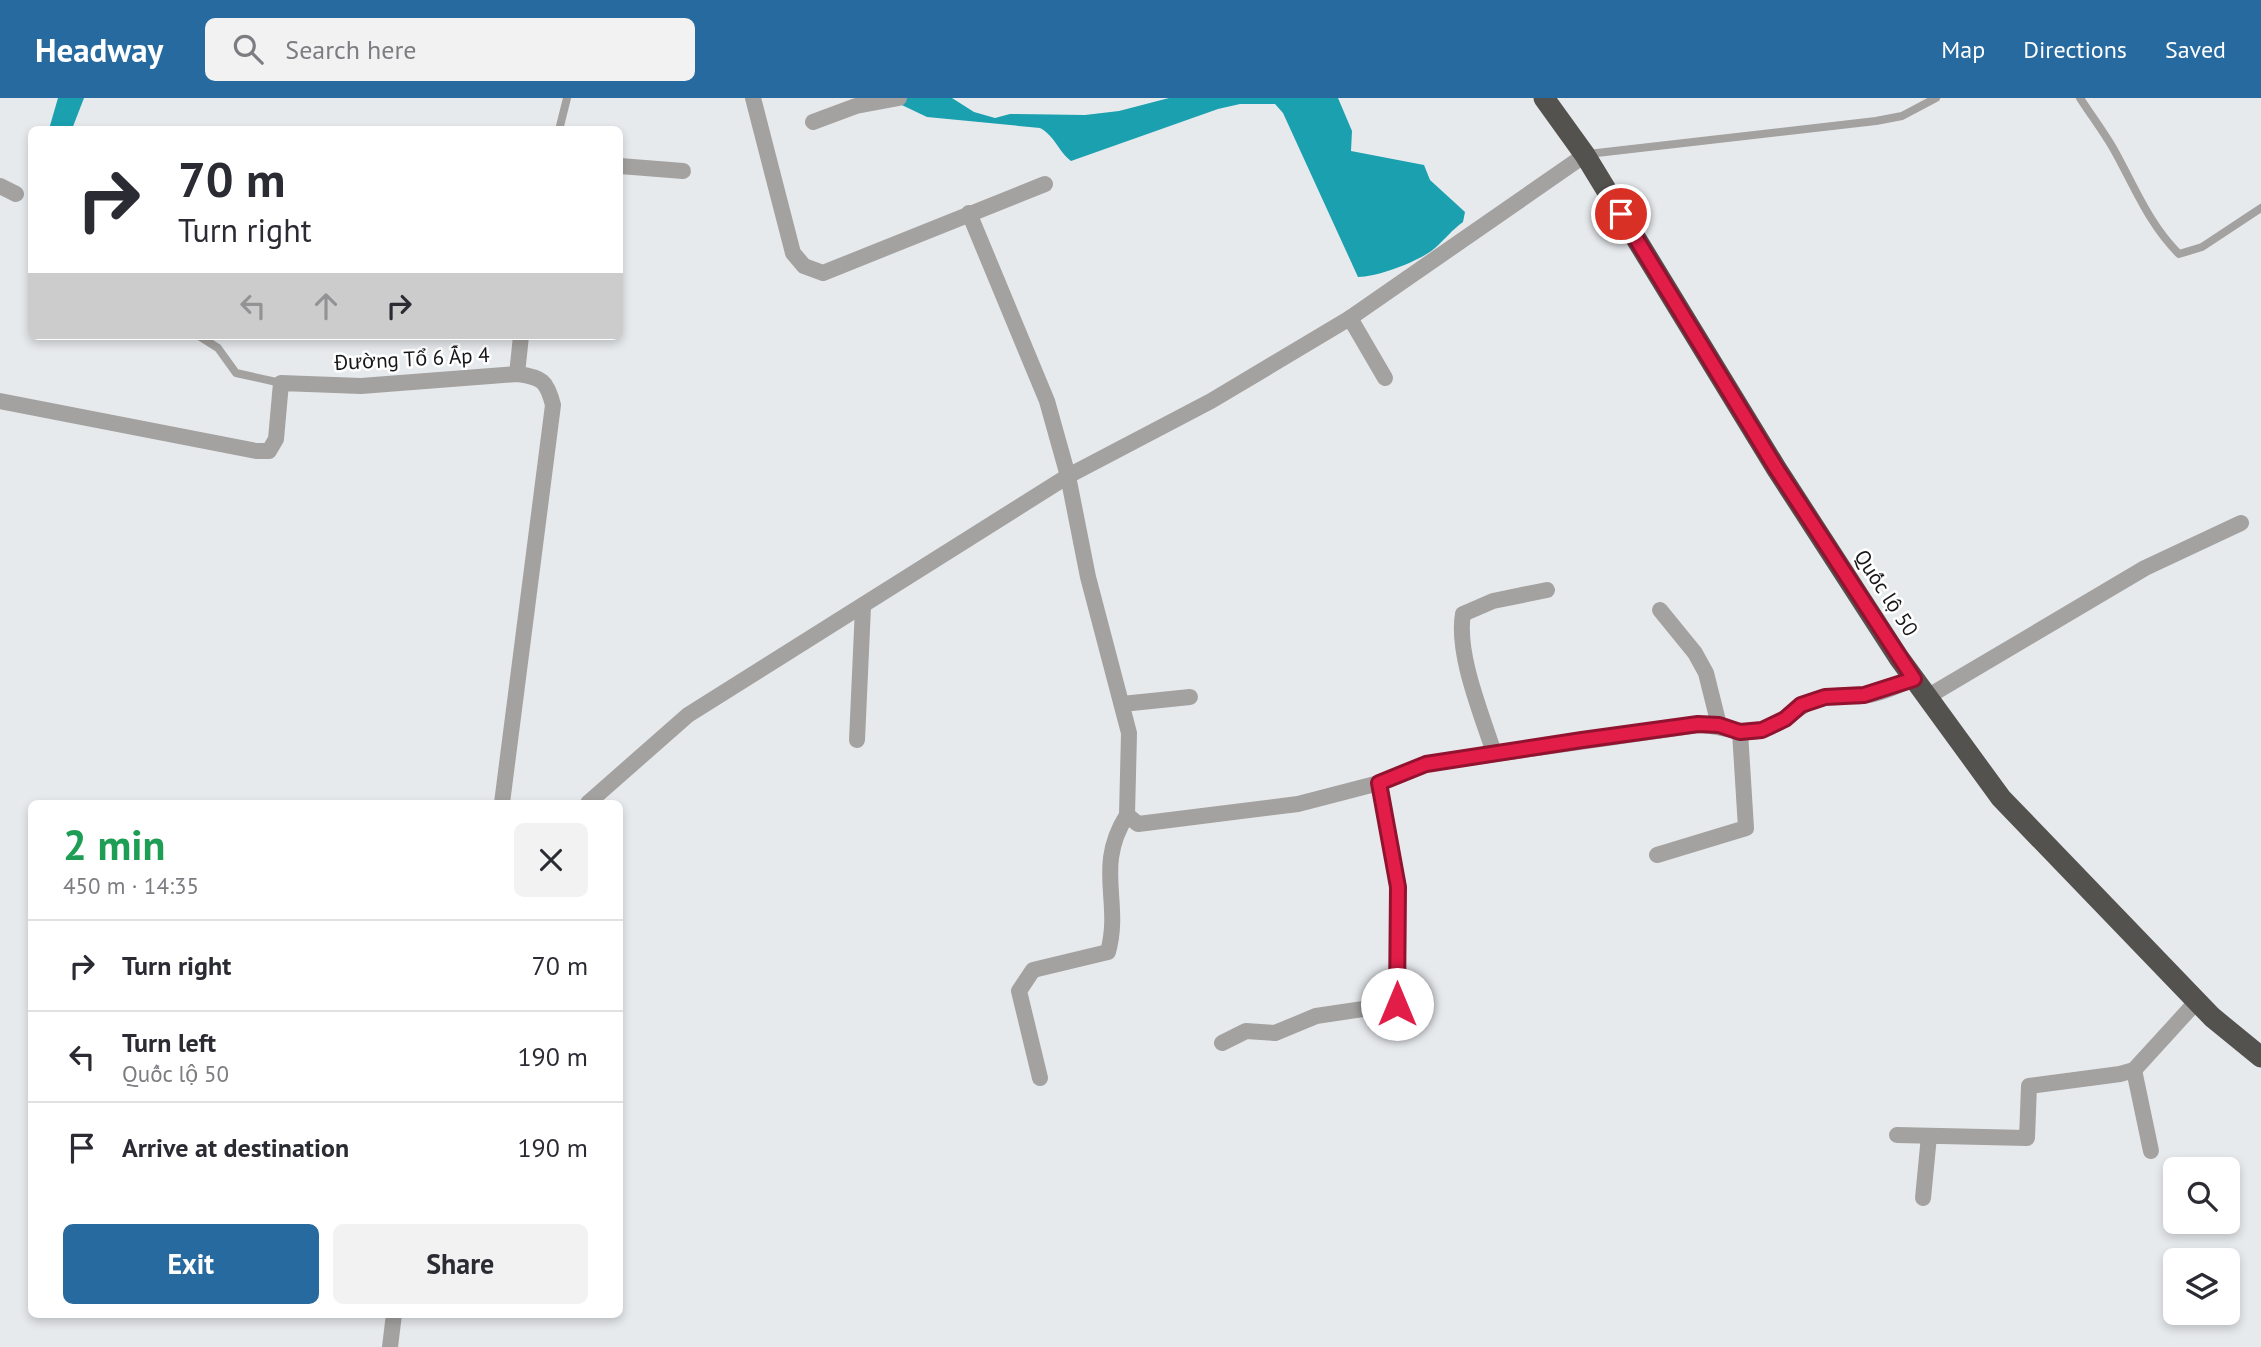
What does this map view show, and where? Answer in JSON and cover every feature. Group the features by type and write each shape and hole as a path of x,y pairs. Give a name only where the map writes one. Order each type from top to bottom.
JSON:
{"highway":[{"name":"Quốc lộ 50","path":"1544,98 1585,155 1776,468 1914,679 2001,799 2197,1002 2261,1057"}],"street":[{"path":"753,98 793,253 804,266 823,273 1045,184"},
{"path":"813,122 856,106 899,98"},
{"path":"591,800 688,715 1068,476 1211,401 1350,318 1585,155"},
{"path":"623,166 683,171"},
{"path":"0,186 16,194"},
{"path":"970,213 1047,401 1068,476 1088,577 1129,733 1127,815 1115,834 1110,856 1108,885 1114,931 1108,952 1033,970 1019,991 1040,1077"},
{"path":"1350,318 1385,378"},
{"path":"517,374 521,340"},
{"name":"Đường Tổ 6 Ấp 4","path":"281,383 361,386 517,374 540,377 547,384 553,405 502,800"},
{"path":"0,401 256,451 269,451 276,439 281,383"},
{"path":"1927,697 2145,568 2241,523"},
{"path":"1494,753 1474,692 1461,627 1463,614 1493,601 1547,590"},
{"path":"857,740 863,607"},
{"path":"1660,610 1695,653 1706,673 1719,725"},
{"path":"1127,815 1138,824 1298,804 1379,783 1426,764 1698,724 1719,725 1740,732 1762,730 1785,719 1801,705 1825,697 1864,695 1914,679"},
{"path":"1122,704 1190,696"},
{"path":"1657,855 1746,828 1740,732"},
{"path":"1222,1043 1246,1031 1275,1033 1316,1016 1397,1004 1398,887 1379,783"},
{"path":"1897,1135 2027,1138 2029,1086 2134,1070 2197,1002"},
{"path":"2134,1070 2151,1151"},
{"path":"1923,1198 1929,1136"},
{"path":"390,1347 394,1318"}],"lane":[{"path":"560,126 568,98"},
{"path":"1585,155 1876,121 1902,116 1937,98"},
{"path":"2080,98 2113,149 2135,194 2165,240 2179,254 2202,247 2261,208"},
{"path":"205,340 218,348 236,373 281,383"}],"water":[{"path":"58,98 84,98 73,126 50,126"},
{"path":"887,98 952,98 974,112 995,118 1010,114 1085,115 1119,111 1169,98 1338,98 1352,131 1351,151 1424,165 1430,180 1465,212 1463,222 1435,248 1419,258 1387,271 1358,277 1283,113 1275,104 1240,104 1218,109 1071,161 1040,128 927,117"}],"route":[{"path":"1397,1004 1398,887 1379,783 1426,764 1582,740 1698,724 1719,725 1740,732 1762,730 1785,719 1801,705 1825,697 1864,695 1914,679 1776,468 1621,214"}]}
